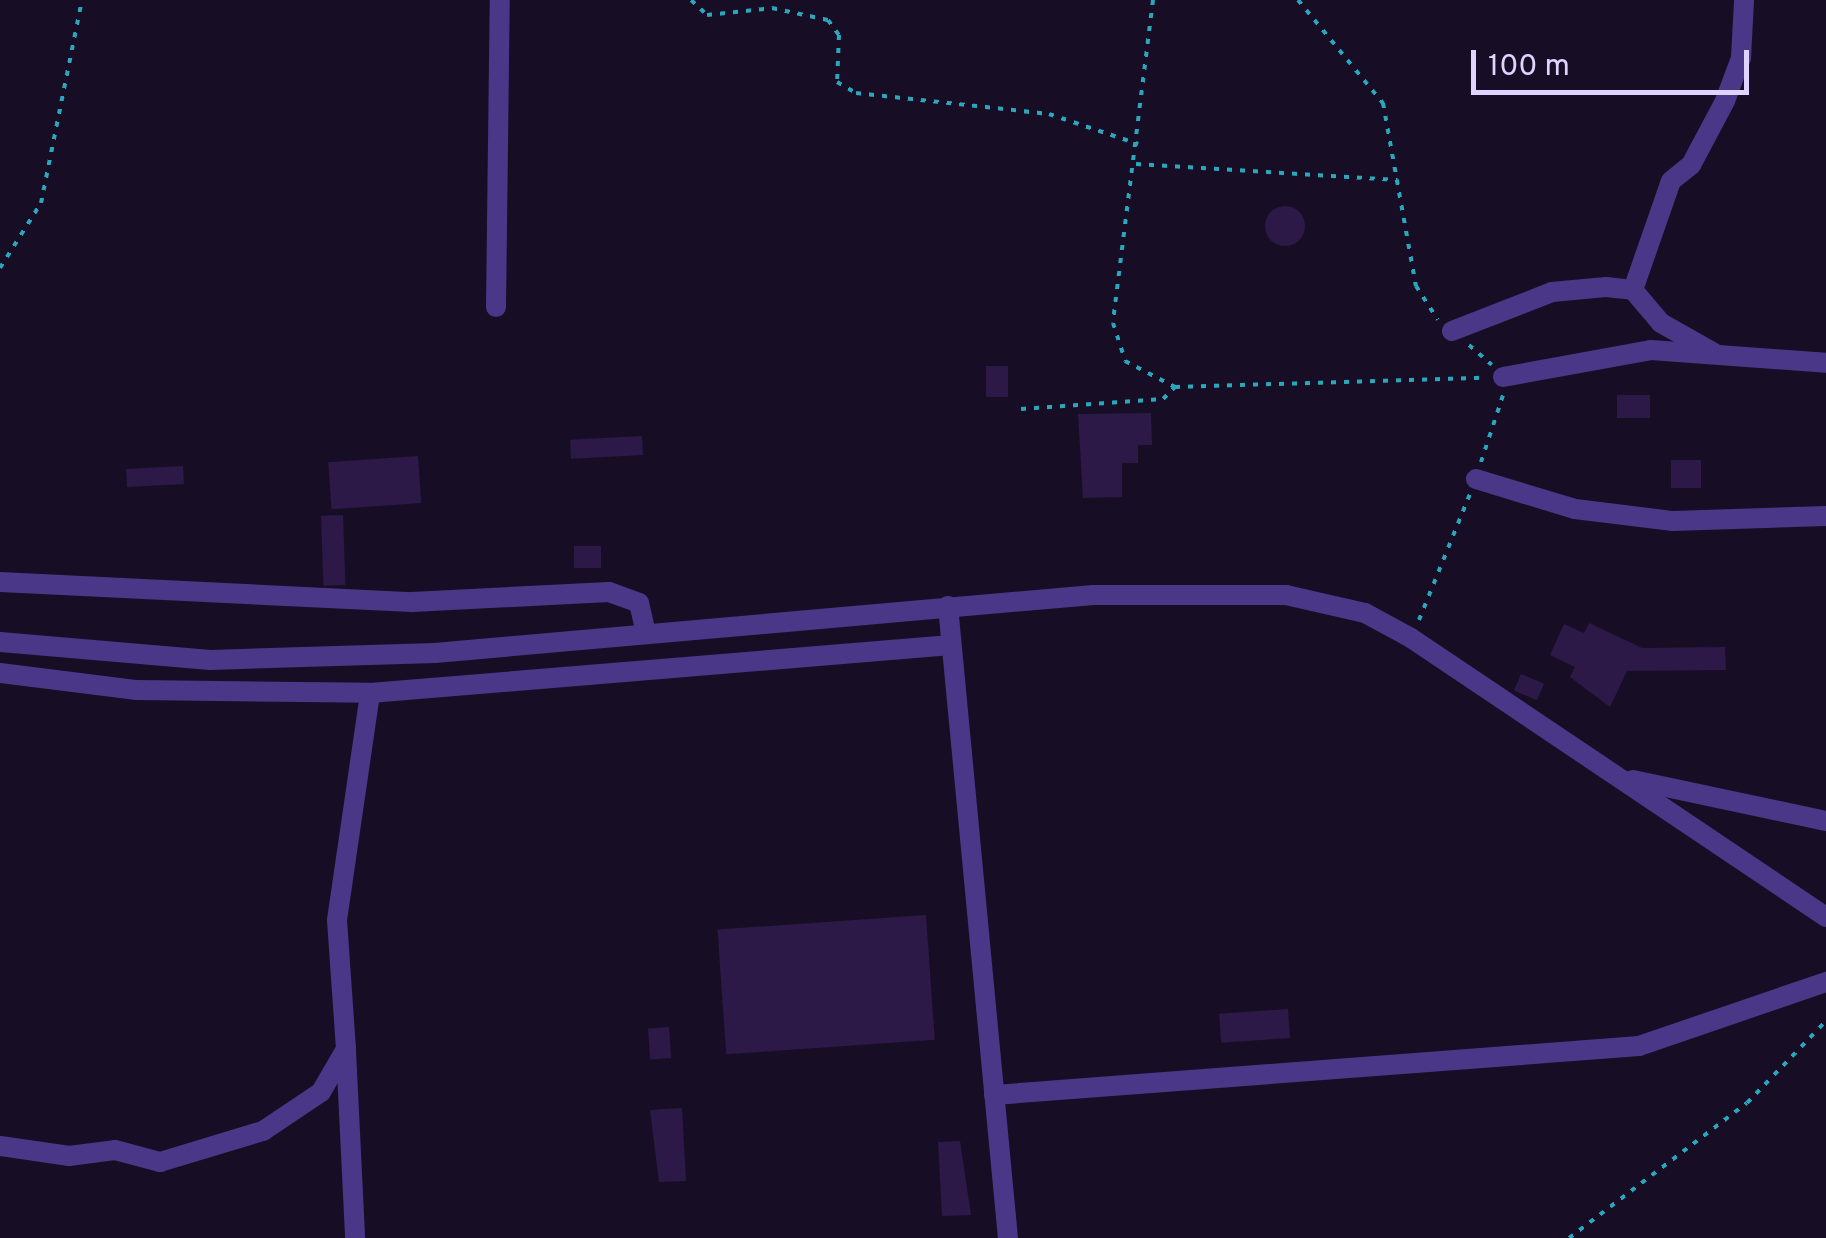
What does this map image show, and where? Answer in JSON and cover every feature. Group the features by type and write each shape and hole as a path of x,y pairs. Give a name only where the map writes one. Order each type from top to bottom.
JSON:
{"street":[{"path":"496,307 500,0"},
{"path":"1633,290 1670,181 1691,164 1725,101 1741,58 1744,0"},
{"path":"1452,331 1552,292 1633,290"},
{"path":"1633,290 1661,323 1724,359"},
{"path":"1503,377 1650,350 1724,359 1826,363"},
{"path":"1476,478 1575,509 1674,521 1826,516"},
{"path":"0,582 412,602 608,592 639,603 646,633"},
{"path":"0,642 210,660 646,633 948,606 1188,590 1286,595 1365,613 1411,638 1826,917"},
{"path":"948,606 1008,1238"},
{"path":"0,673 137,690 370,693 951,646"},
{"path":"355,1238 338,920 370,693"},
{"path":"1620,777 1826,821"},
{"path":"994,1095 1639,1046 1826,982"},
{"path":"0,1146 69,1156 115,1150 160,1162 263,1132 322,1092 346,1049"}],"path":[{"path":"0,268 41,203 82,0"},
{"path":"691,0 707,15 772,8 828,20 838,35 837,82 856,93 1049,114 1138,144"},
{"path":"1154,0 1113,323 1126,361 1175,387 1503,377"},
{"path":"1298,0 1382,103 1416,286 1452,331 1503,377"},
{"path":"1136,164 1398,180"},
{"path":"1411,638 1476,478 1503,377"},
{"path":"1021,409 1163,399 1175,387"},
{"path":"1569,1238 1748,1104 1826,1021"}],"building":[{"path":"1285,206 1299,212 1305,226 1299,240 1285,246 1271,240 1265,226 1271,212"},
{"path":"986,366 1008,366 1008,397 986,397"},
{"path":"1617,395 1650,395 1650,418 1617,418"},
{"path":"1151,413 1152,445 1138,445 1138,463 1122,463 1122,497 1083,498 1078,414"},
{"path":"642,436 643,455 571,459 570,440"},
{"path":"418,456 421,503 331,509 328,462"},
{"path":"1671,460 1701,460 1701,488 1671,488"},
{"path":"183,466 184,484 127,487 126,469"},
{"path":"343,515 345,585 323,586 321,516"},
{"path":"574,546 601,546 601,568 574,568"},
{"path":"1589,623 1642,648 1725,647 1726,670 1627,671 1610,707 1570,677 1575,667 1550,655 1564,624 1584,633"},
{"path":"1521,674 1544,684 1537,700 1514,691"},
{"path":"926,915 935,1040 726,1054 718,930"},
{"path":"1288,1009 1290,1038 1221,1043 1219,1014"},
{"path":"669,1027 671,1058 650,1059 648,1028"},
{"path":"682,1108 686,1181 659,1182 650,1110"},
{"path":"960,1141 971,1215 942,1216 938,1142"}]}
